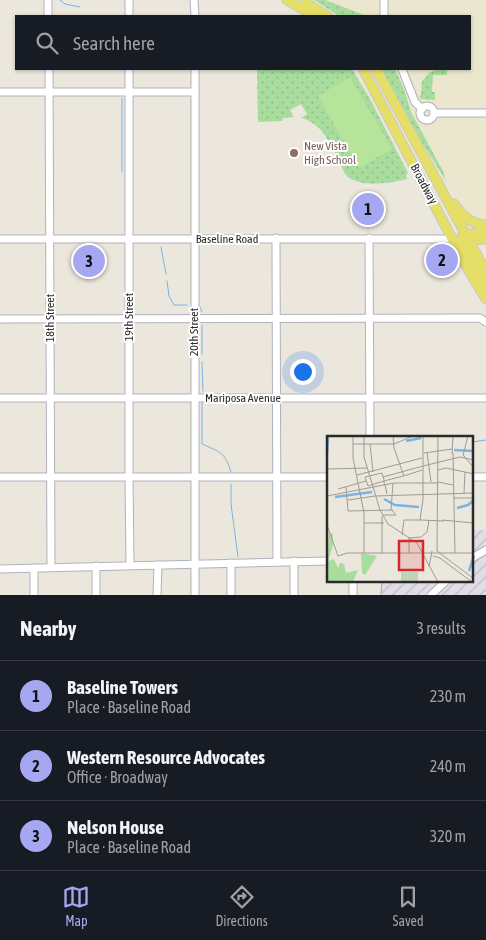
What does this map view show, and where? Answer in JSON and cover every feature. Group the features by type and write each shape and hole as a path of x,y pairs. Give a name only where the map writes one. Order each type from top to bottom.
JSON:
{"main road":[{"path":"287,0 313,15"},
{"path":"300,0 325,15"},
{"name":"Broadway","path":"364,70 486,299"},
{"name":"Broadway","path":"377,70 486,272"},
{"path":"424,158 462,214 475,223 486,225"},
{"name":"Baseline Road","path":"467,238 486,231"},
{"path":"453,239 464,248 486,284"},
{"name":"Baseline Road","path":"453,239 486,239"}],"street":[{"path":"48,0 48,15"},
{"path":"129,0 129,15"},
{"path":"194,0 195,15"},
{"path":"384,0 384,15"},
{"name":"18th Street","path":"49,70 51,567"},
{"name":"19th Street","path":"129,70 130,565"},
{"name":"20th Street","path":"195,70 195,595"},
{"path":"402,70 412,90 414,100 422,109"},
{"path":"0,92 195,92"},
{"path":"425,106 430,106 435,113 431,120 425,120 420,116 425,106"},
{"path":"435,113 486,113"},
{"path":"276,238 277,561"},
{"path":"369,238 370,436"},
{"name":"Baseline Road","path":"0,239 453,239"},
{"path":"0,319 370,318 483,320"},
{"name":"Mariposa Avenue","path":"0,398 486,398"},
{"path":"0,477 327,477"},
{"path":"474,557 486,550"},
{"path":"294,561 294,595"},
{"path":"0,568 327,561"},
{"path":"231,563 231,595"},
{"path":"157,595 158,564"},
{"path":"96,566 96,595"},
{"path":"34,568 34,595"},
{"path":"353,582 353,595"},
{"path":"431,595 445,582"}],"shaded area":[{"path":"309,0 486,0 486,223 473,219 458,206 380,70 471,70 471,15 333,15"},
{"path":"474,530 486,530 486,595 382,595 382,582 474,582"}],"green space":[{"path":"314,0 325,0 364,15 337,15"},
{"path":"257,70 353,70 369,97 408,173 406,175 407,179 385,183 368,183 352,180 344,172 325,135 315,124 301,118 307,114 301,104 290,110 294,117 283,118 282,121 258,122"},
{"path":"382,70 395,70 411,112 443,171 446,181 421,141"},
{"path":"436,70 447,70 447,75 433,75 432,92 435,92 435,100 421,99 419,96 421,95 422,81 429,73"},
{"path":"350,77 392,149 359,168 318,96"}],"waterway":[{"path":"60,0 65,4 80,7"},
{"path":"122,98 122,172"},
{"path":"161,247 166,274"},
{"path":"167,281 169,296 174,305 187,305"},
{"path":"200,307 202,312"},
{"path":"202,325 202,354"},
{"path":"202,362 203,391"},
{"path":"202,403 202,444 224,456 231,472"},
{"path":"474,442 486,440"},
{"path":"231,484 231,504 238,557"},
{"path":"381,595 382,582"}],"place":[{"name":"New Vista High School","path":"294,153"},
{"name":"Baseline Towers","path":"368,209"},
{"name":"Western Resource Advocates","path":"442,260"},
{"name":"Nelson House","path":"89,261"}]}
